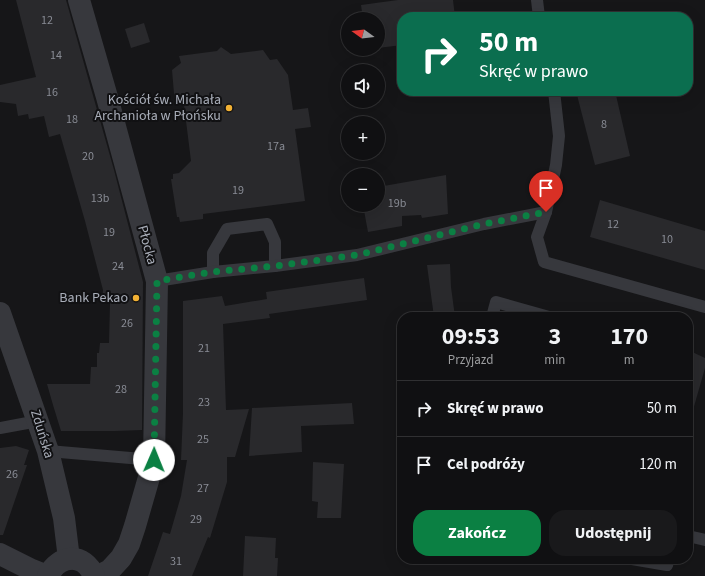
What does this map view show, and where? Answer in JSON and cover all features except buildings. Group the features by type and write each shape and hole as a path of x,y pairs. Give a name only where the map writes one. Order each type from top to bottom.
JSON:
{"street":[{"name":"Płocka","path":"79,0 157,281 154,460 129,544 121,558 110,570 98,576"},
{"name":"Zduńska","path":"0,313 48,452 64,518 69,559"},
{"path":"0,554 32,570 48,576 52,568 60,562 69,559 78,559 85,563 94,576"}],"lane":[{"path":"537,0 538,12"},
{"path":"555,96 559,136 556,165 546,212 537,238 544,262 705,308"},
{"path":"157,281 212,272 275,266 357,255 484,224 546,212"},
{"path":"212,272 213,253 227,229 267,224 275,242 275,266"},
{"path":"493,312 496,302 531,312"},
{"path":"0,428 38,421"},
{"path":"48,452 154,460"},
{"path":"693,537 705,540"}],"place":[{"name":"Kościół św. Michała Archanioła w Płońsku","path":"229,108"},
{"name":"Bank Pekao","path":"136,298"}],"route":[{"path":"154,460 157,281 212,272 275,266 357,255 484,224 546,212"}]}
